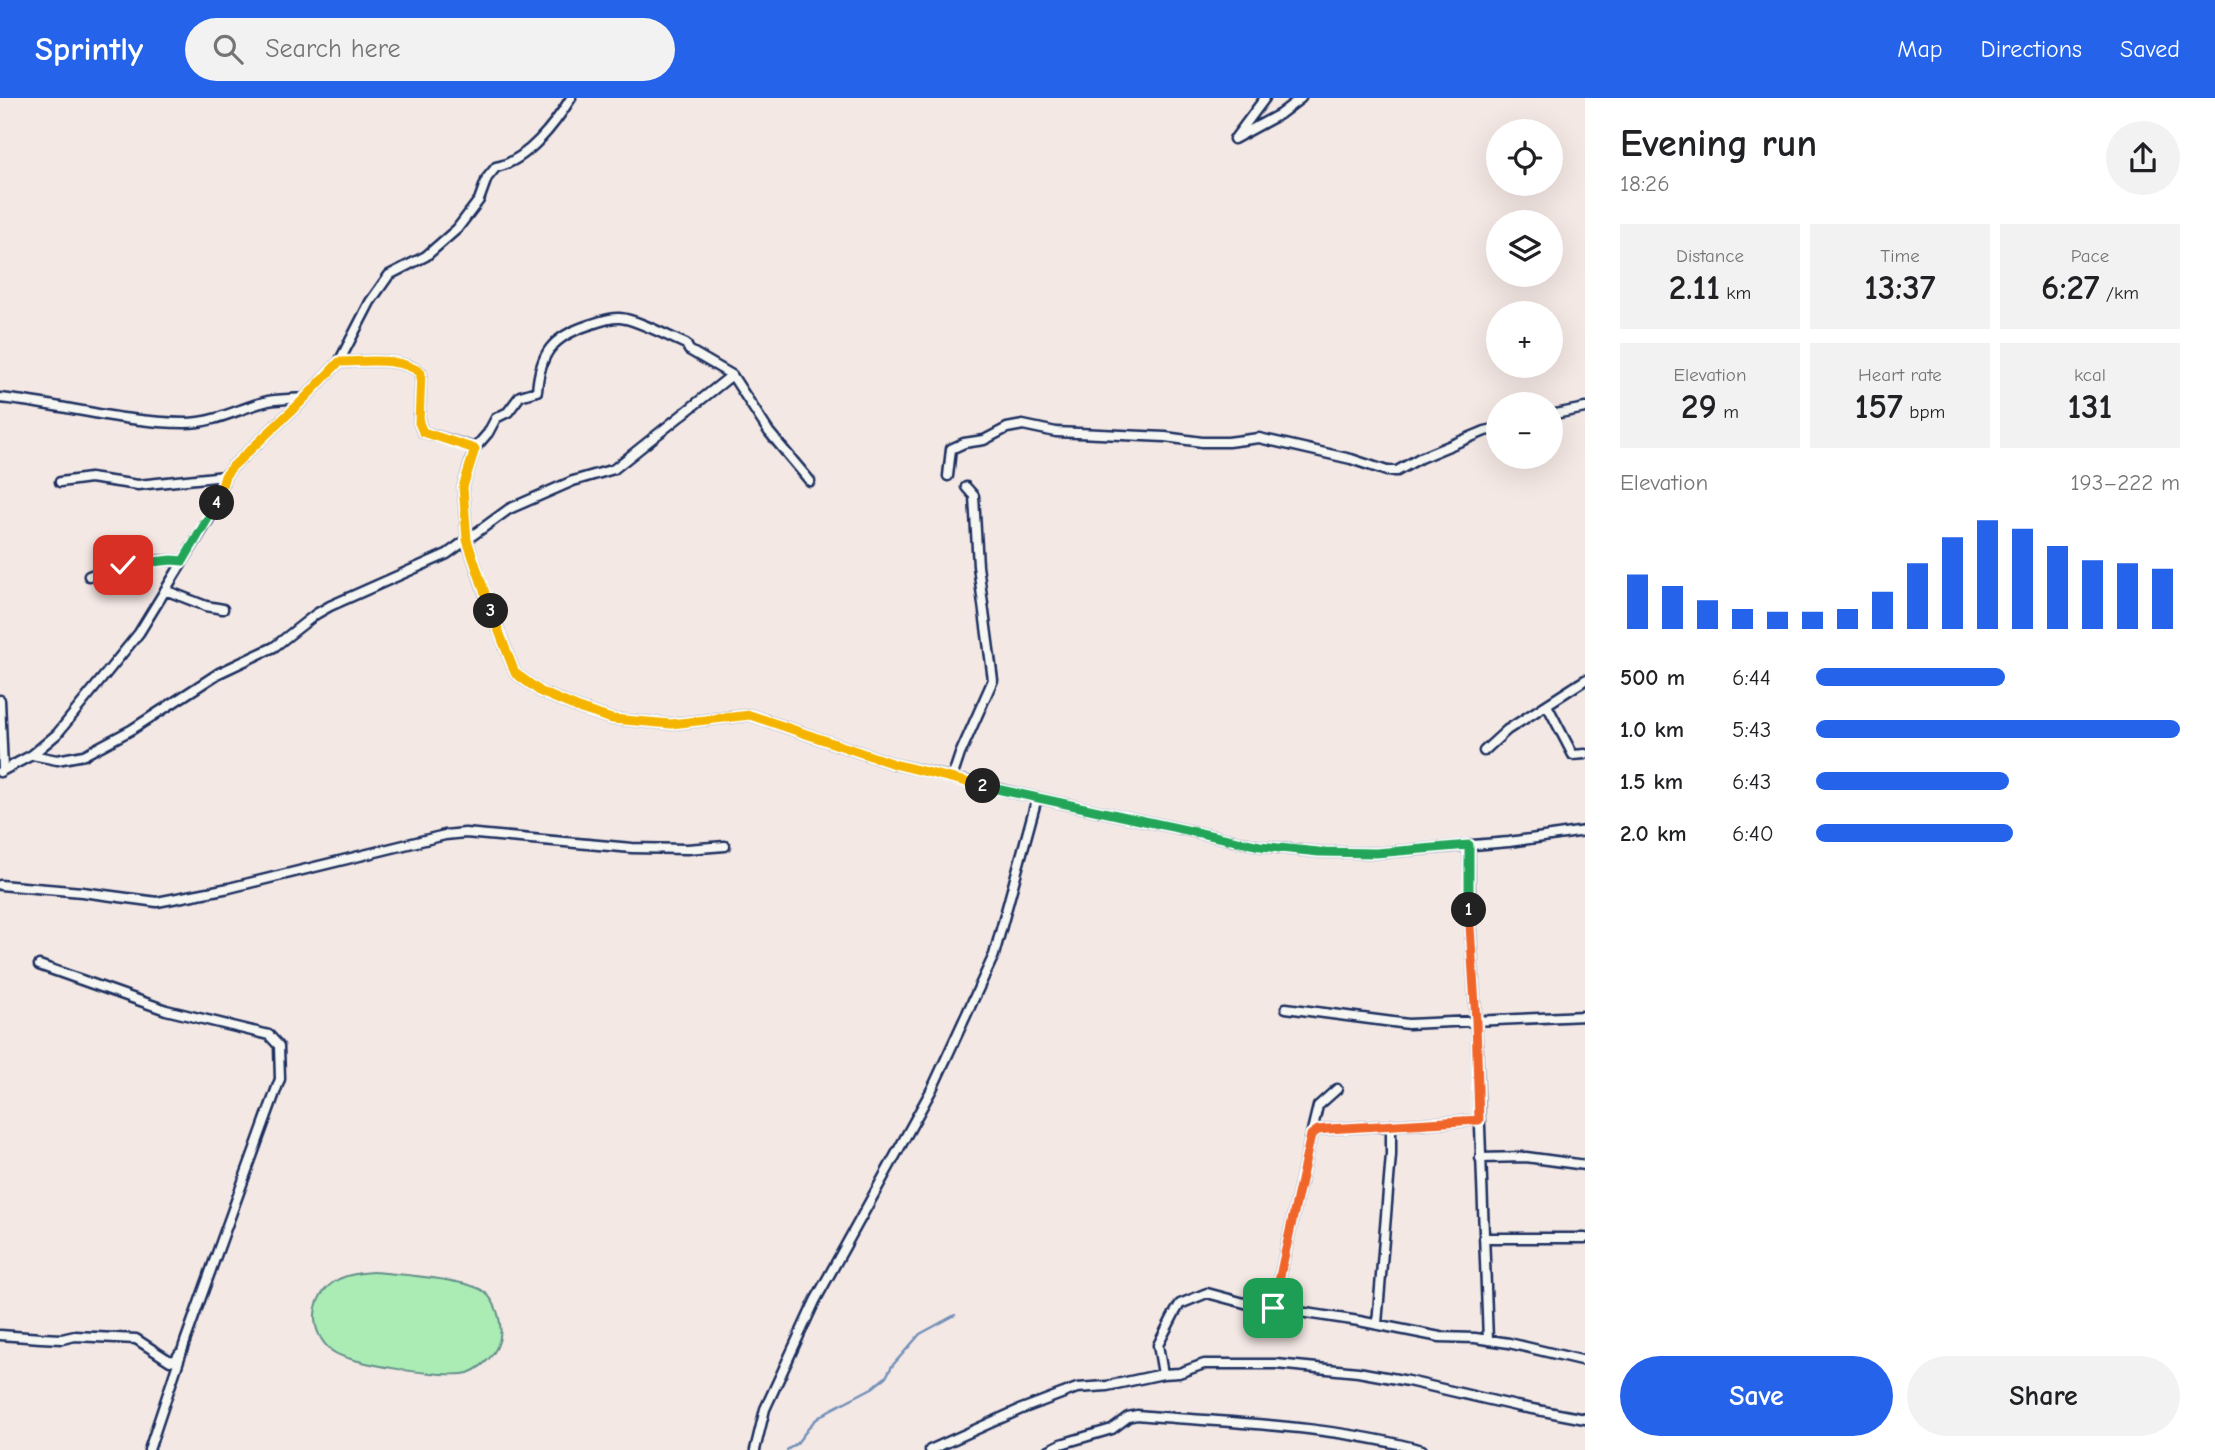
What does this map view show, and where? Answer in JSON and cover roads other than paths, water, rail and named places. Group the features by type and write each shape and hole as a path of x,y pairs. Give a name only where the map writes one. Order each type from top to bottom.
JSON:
{"street":[{"path":"0,700 1,770 32,755 57,734 139,633 215,509 225,476 339,362 370,302 389,275 426,256 457,229 479,200 487,178 496,167 508,164 545,134 571,98"},
{"path":"1265,98 1234,139 1280,114 1301,98"},
{"path":"810,481 769,432 732,375 690,350 686,344 622,318 606,319 572,331 552,344 539,368 537,391 520,396 508,412 496,418 475,449 463,487 467,540 515,673 541,692 612,719 671,724 750,715 894,764 1260,846 1319,852 1376,853 1585,831"},
{"path":"339,362 400,363 413,367 421,373 419,423 423,432 475,449"},
{"path":"32,755 57,760 84,755 131,730 219,673 274,647 316,614 427,565 516,506 573,481 614,469 732,375"},
{"path":"0,398 30,401 110,417 184,423 208,421 270,401 305,398"},
{"path":"1563,412 1585,408"},
{"path":"948,475 951,449 964,443 984,440 1007,428 1023,425 1056,432 1165,437 1202,442 1259,438 1351,459 1387,471 1398,471 1431,454 1486,433"},
{"path":"60,482 90,478 138,485 225,476"},
{"path":"952,778 993,680 978,566 974,496 966,487"},
{"path":"89,576 123,565 183,561"},
{"path":"165,590 206,606 223,609"},
{"path":"1484,751 1507,730 1585,680"},
{"path":"1546,705 1573,755 1585,754"},
{"path":"755,1450 765,1409 815,1301 932,1089 994,956 1037,798"},
{"path":"0,885 157,902 229,888 444,835 465,833 632,848 687,849 725,846"},
{"path":"1469,845 1469,922 1476,1021 1488,1340"},
{"path":"39,965 166,1010 269,1035 279,1046 280,1079 149,1450"},
{"path":"1286,1008 1408,1024 1585,1016"},
{"path":"1273,1308 1318,1106 1337,1089"},
{"path":"1311,1135 1318,1130 1479,1120"},
{"path":"1377,1324 1391,1155 1391,1125"},
{"path":"1480,1157 1527,1157 1585,1164"},
{"path":"1484,1238 1585,1238"},
{"path":"1163,1374 1158,1345 1180,1304 1189,1298 1207,1293 1252,1305 1377,1324 1440,1337 1488,1340 1585,1361"},
{"path":"0,1335 62,1339 75,1336 136,1339 170,1361 176,1360 186,1339"},
{"path":"930,1450 1019,1410 1077,1388 1107,1386 1179,1373 1204,1364 1276,1364 1358,1372 1585,1419"},
{"path":"1048,1450 1112,1429 1128,1417 1137,1415 1338,1433 1377,1438 1422,1450"}],"waterway":[{"path":"787,1450 797,1443 814,1421 886,1377 892,1366 920,1334 955,1315"}]}
